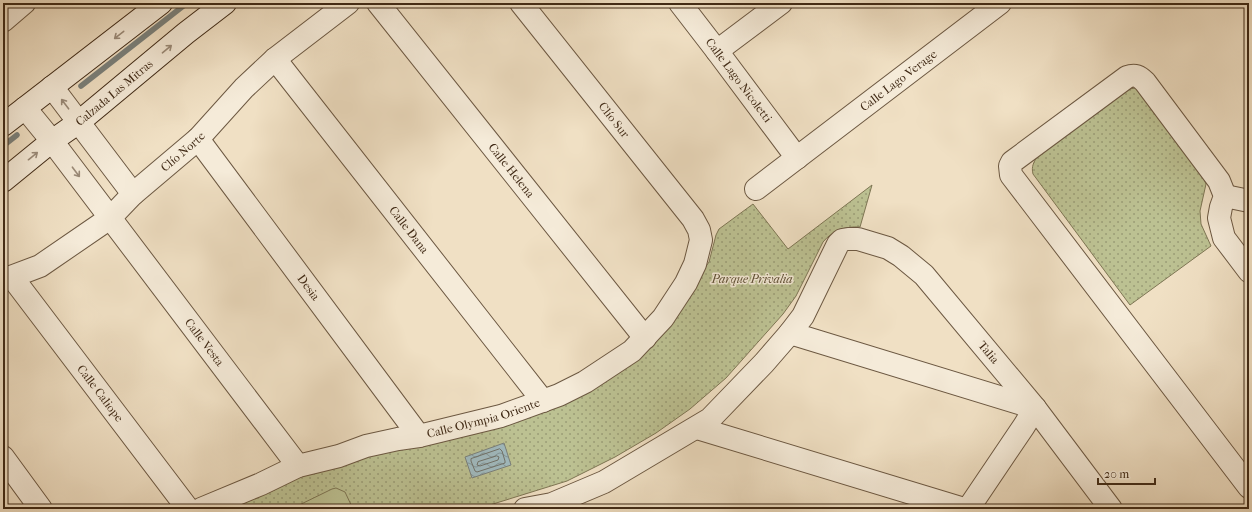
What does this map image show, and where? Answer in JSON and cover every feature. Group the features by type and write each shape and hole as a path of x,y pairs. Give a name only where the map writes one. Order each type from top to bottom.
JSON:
{"street":[{"path":"3,20 24,3"},
{"path":"3,125 161,3"},
{"name":"Calzada Las Mitras","path":"3,181 52,141 79,122 186,33 225,3"},
{"name":"Clío Norte","path":"7,279 40,266 110,218 133,194 198,140 244,88 275,59 348,3"},
{"name":"Calle Helena","path":"378,3 646,338"},
{"name":"Clío Sur","path":"521,3 692,219 699,230 701,240"},
{"name":"Calle Lago Nicoletti","path":"680,3 797,158"},
{"path":"717,51 781,3"},
{"name":"Calle Lago Verage","path":"756,189 1000,3"},
{"name":"Calle Dana","path":"275,59 543,401"},
{"path":"1249,271 1224,238 1219,218 1221,206 1225,196 1219,181 1149,88 1139,77 1133,75 1127,77 1012,162 1010,166 1011,175 1249,487"},
{"path":"52,87 133,194"},
{"name":"Calle Vesta","path":"25,108 52,141 298,466"},
{"name":"Desia","path":"198,140 419,436"},
{"path":"1225,196 1249,201"},
{"name":"Talia","path":"790,333 803,316 838,244 842,240 858,239 888,248 901,256 924,275 1035,408 1111,509"},
{"name":"Calle Olympia Oriente","path":"201,509 261,484 298,466 339,456 366,446 419,436 501,416 559,395 585,382 632,351 646,338 663,318 686,283 696,264 701,240"},
{"name":"Calle Caliope","path":"7,279 188,509"},
{"path":"525,509 560,507 697,428 710,419 764,363 790,333 1035,408 968,509"},
{"path":"697,428 964,509"},
{"path":"3,457 41,509"}],"green space":[{"path":"1136,88 1202,174 1206,184 1200,211 1201,224 1211,246 1130,305 1033,174 1032,169 1038,155 1129,89"},
{"name":"Parque Privalia","path":"872,185 860,227 849,227 839,230 830,235 823,242 796,296 783,314 726,378 690,409 656,433 615,457 567,481 477,509 211,509 294,473 579,388 698,278 709,262 719,229 753,204 788,249"},
{"path":"336,488 345,492 353,509 291,509 332,489"}],"water":[{"path":"504,443 511,465 472,478 465,457"}],"waterway":[{"path":"81,86 187,3"},
{"path":"3,146 17,135"}]}
